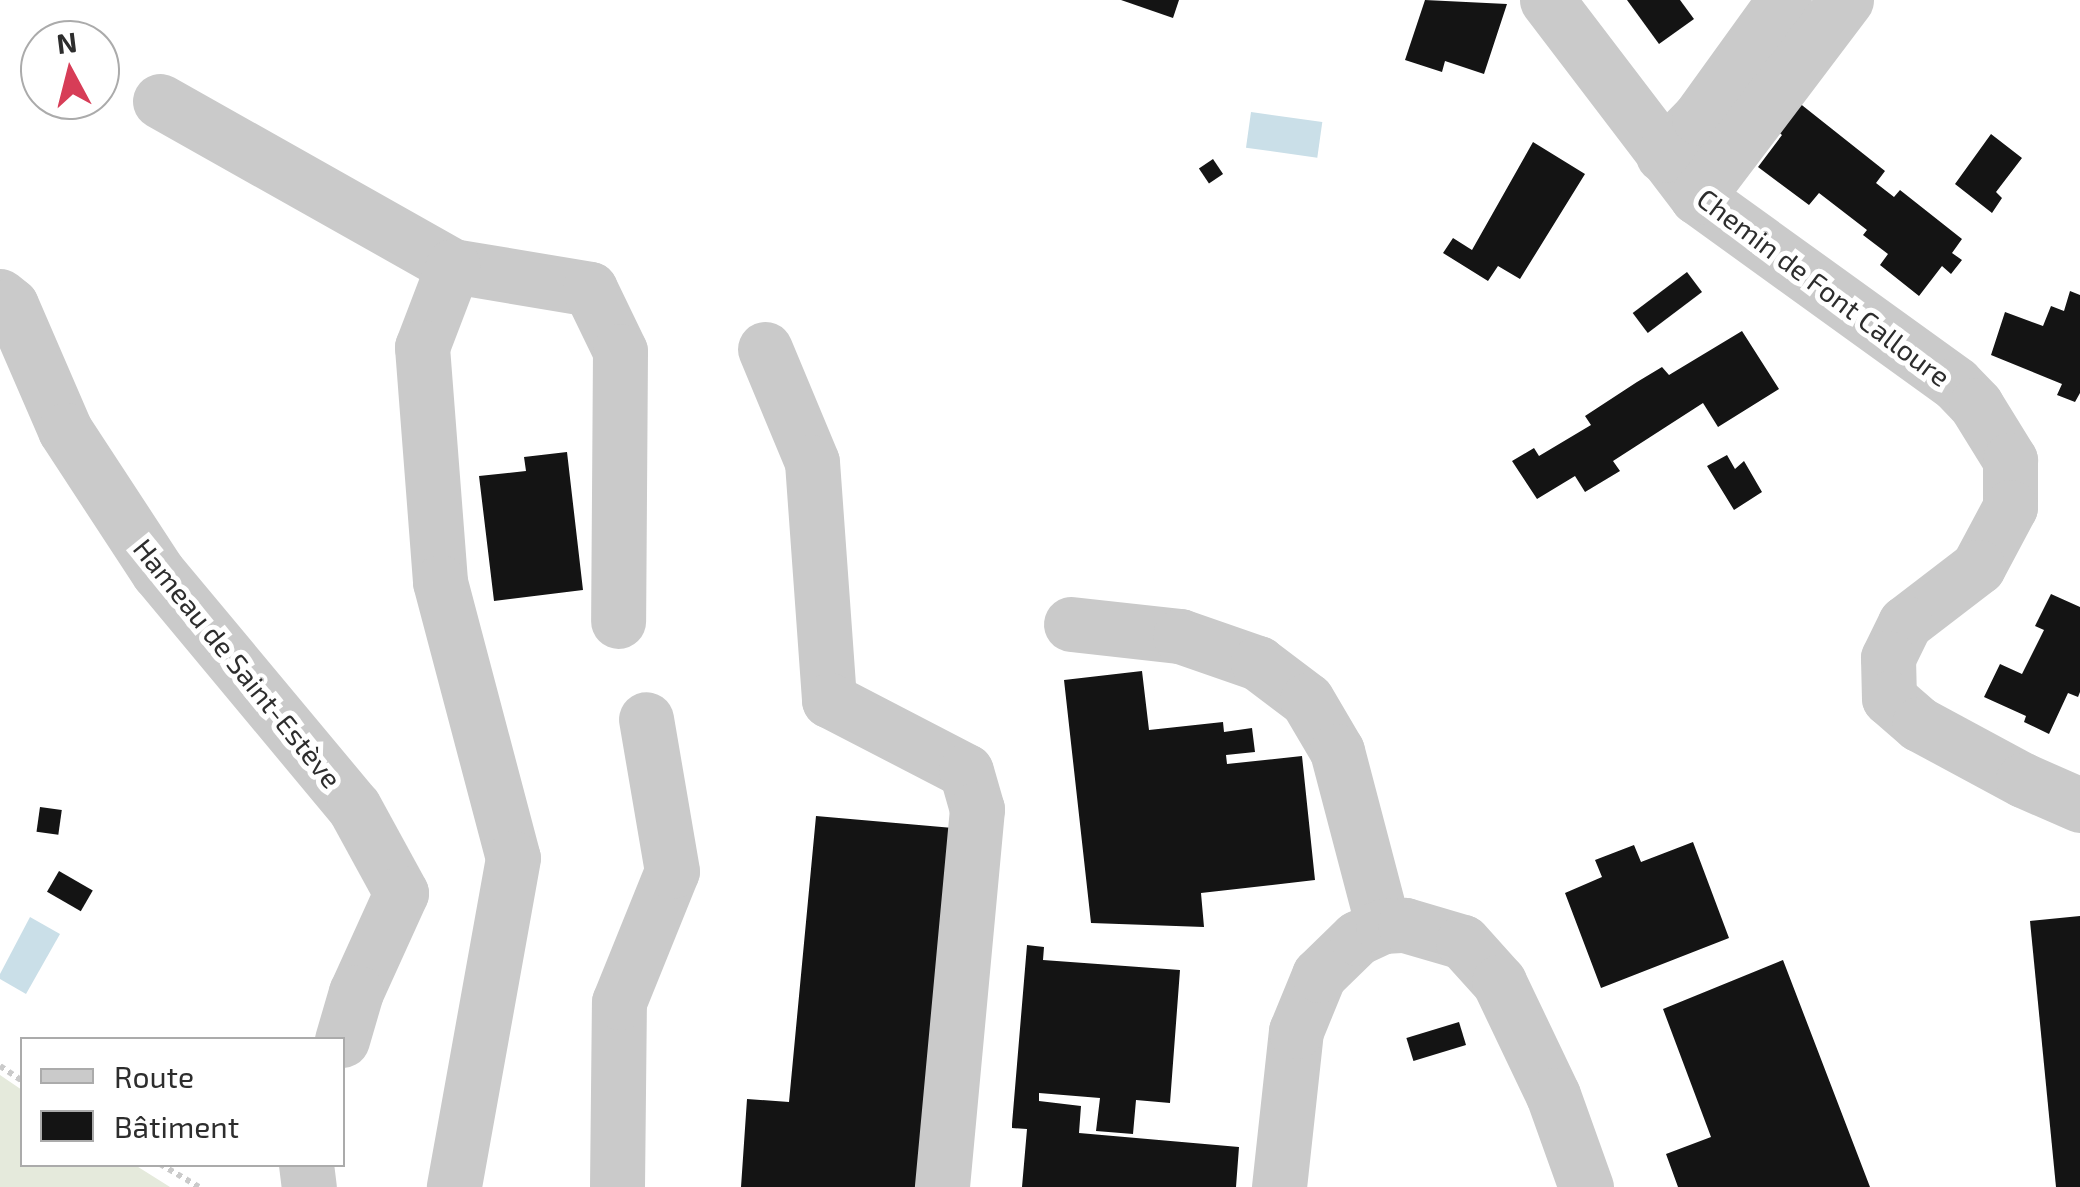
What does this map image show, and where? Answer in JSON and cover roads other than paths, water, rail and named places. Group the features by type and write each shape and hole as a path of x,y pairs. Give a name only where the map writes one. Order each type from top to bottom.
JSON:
{"street":[{"name":"Chemin de Font Calloure","path":"1547,0 1698,197 1956,384 1984,418 2010,460 2010,507 1978,567 1905,623 1888,658 1888,698 1936,733 2023,780 2080,805"},
{"path":"1663,154 1699,118 1784,0"},
{"path":"1698,197 1846,0"},
{"path":"160,102 454,266 590,289 620,352 618,620"},
{"path":"454,266 422,347 440,582 513,858 454,1187"},
{"name":"Hameau de Saint-Estève","path":"0,296 11,306 65,430 158,572 354,806 401,892 356,992 343,1037"},
{"path":"765,349 812,462 829,700 966,771 976,809 942,1187"},
{"path":"1071,624 1180,636 1258,663 1306,700 1337,751 1382,926"},
{"path":"617,1187 619,1002 672,872 646,719"},
{"path":"1279,1187 1296,1031 1320,975 1357,938 1382,926 1405,925 1463,942 1498,982 1554,1095 1586,1187"}],"water":[{"path":"1251,112 1322,122 1317,158 1246,148"},
{"path":"30,917 60,934 26,994 0,979 0,974"}]}
